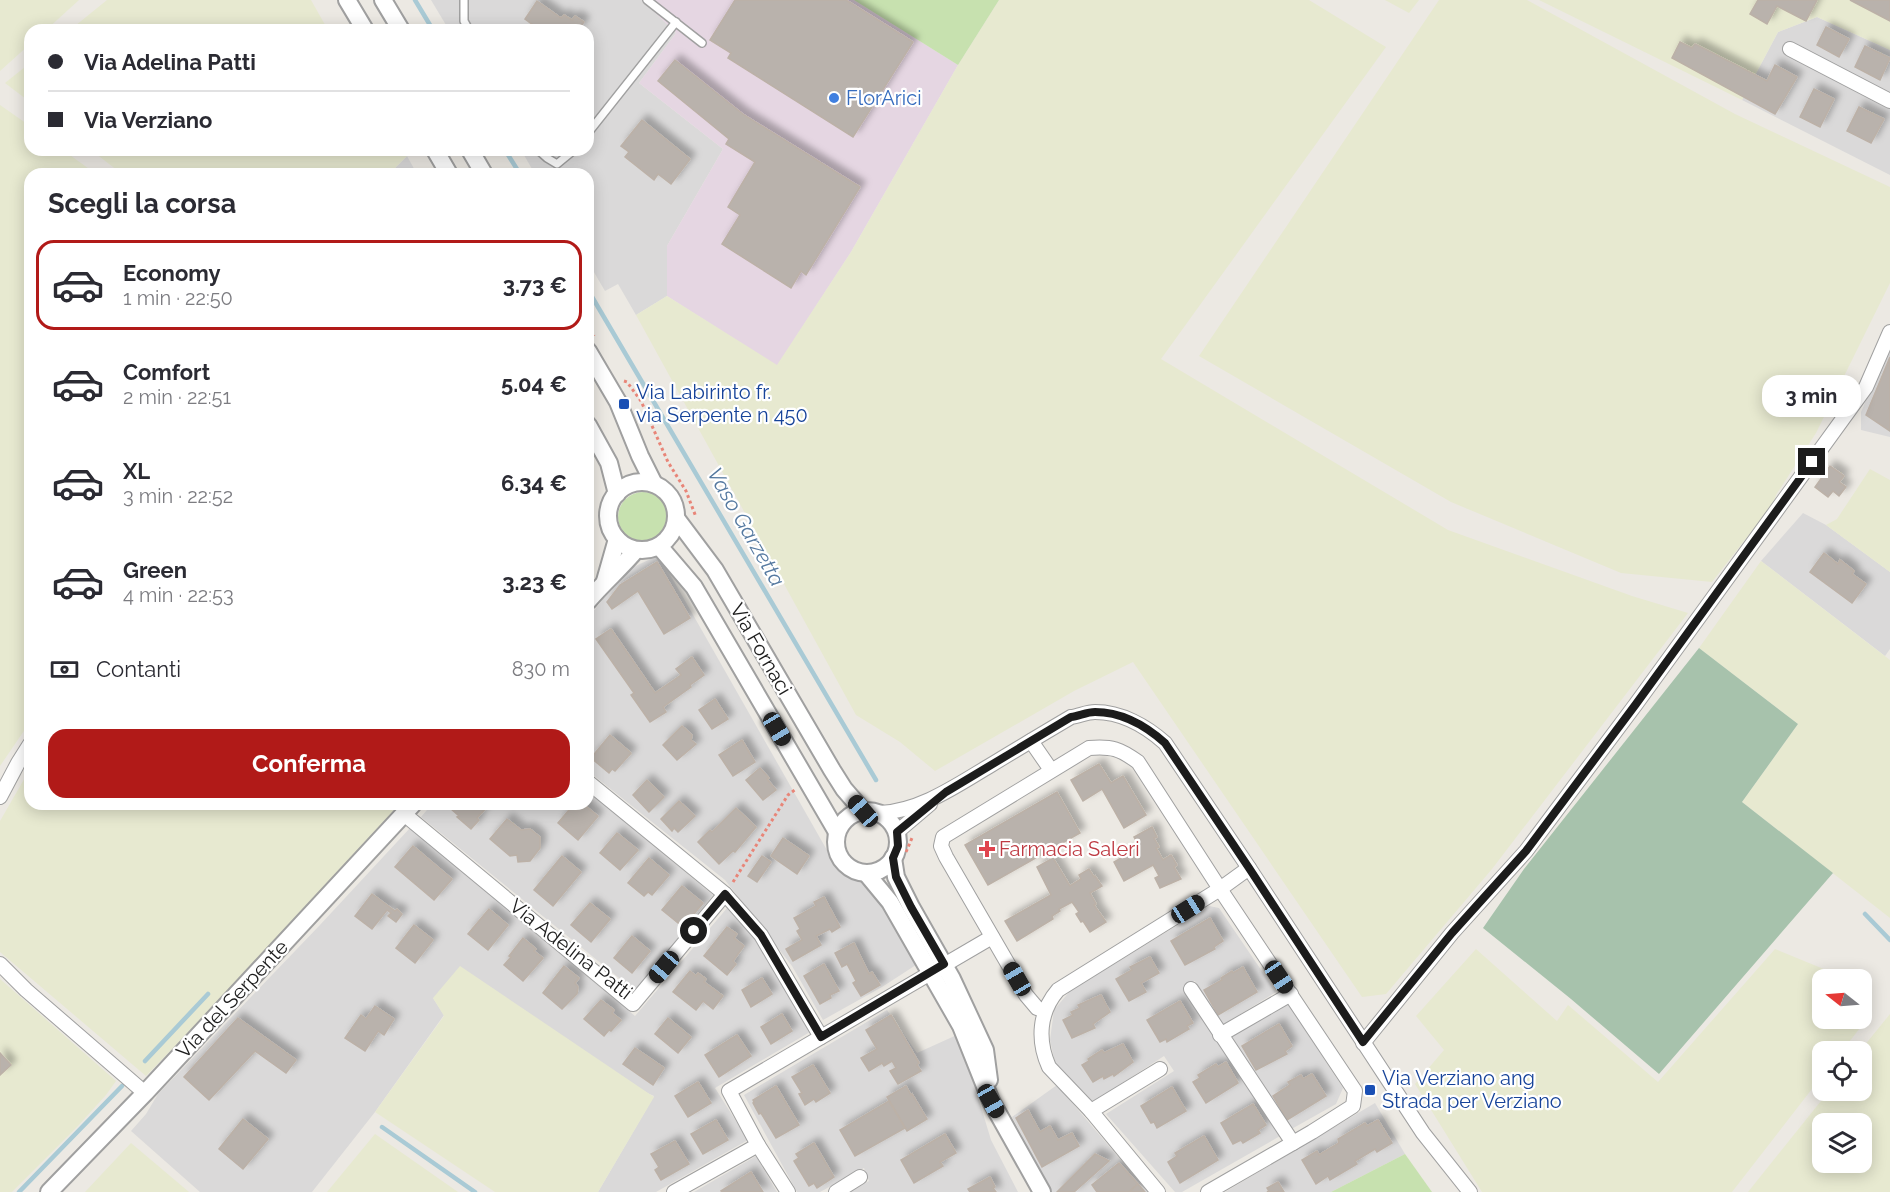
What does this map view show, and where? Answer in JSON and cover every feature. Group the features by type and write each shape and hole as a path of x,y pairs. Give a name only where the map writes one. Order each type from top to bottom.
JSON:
{"street":[{"path":"347,0 361,24"},
{"path":"383,0 397,24"},
{"path":"1790,49 1890,101"},
{"path":"1363,1042 1452,933 1526,851 1636,704 1866,387 1890,332"},
{"name":"Via Fornaci","path":"594,361 618,402 654,484 669,496 676,510 676,518 715,570 832,771 863,811"},
{"path":"594,436 609,463 617,494"},
{"path":"654,484 633,484 617,494 608,515 611,529 617,539 622,544 636,550 648,550 659,546 673,531 676,518"},
{"path":"605,581 617,539"},
{"name":"Via Fornaci","path":"659,546 694,587 837,832 837,849 842,860 850,868 866,873 890,902 937,968"},
{"path":"594,594 636,550"},
{"path":"837,832 844,820 856,812 891,813 946,792 1071,717 1095,712 1137,722 1165,743 1423,1133 1470,1192"},
{"path":"1031,741 1051,770"},
{"path":"1045,1011 1037,1008 1026,995 946,857 941,846 943,837 1089,748 1107,747 1124,752 1138,762 1355,1091 1353,1106 1208,1192"},
{"path":"0,797 24,754"},
{"path":"594,787 725,894 761,935 821,1037"},
{"path":"880,813 888,818 897,832 946,792"},
{"name":"Via del Serpente","path":"49,1192 145,1093 408,810"},
{"name":"Via Adelina Patti","path":"410,810 633,1004 725,894"},
{"name":"Via Fornaci","path":"897,832 898,846 893,858 896,877 937,968 991,1101 1042,1192"},
{"path":"866,873 882,869 893,858"},
{"path":"1158,1192 1091,1111 1049,1067 1042,1042 1041,1023 1049,1000 1058,990 1220,889 1249,868"},
{"path":"788,1192 758,1145 729,1091 992,937"},
{"path":"0,964 26,990 145,1093"},
{"path":"1191,989 1293,1143"},
{"path":"1220,1035 1291,994"},
{"path":"1091,1111 1160,1069"},
{"path":"674,1192 758,1145"},
{"path":"836,1192 860,1177"}],"lane":[{"path":"464,0 466,24"},
{"path":"647,0 702,43"},
{"path":"594,125 676,22"},
{"path":"544,156 557,164 567,156"}],"path":[{"path":"725,894 788,795 807,781"}],"shaded area":[{"path":"431,0 642,0 676,33 639,83 723,149 667,246 667,296 636,315 618,284 605,291 594,272 594,168 532,168 524,156 594,156 594,24 445,24"},
{"path":"642,0 854,0 958,65 851,252 777,366 667,296 667,246 723,149 639,83 676,33"},
{"path":"1817,17 1890,50 1890,175 1742,100 1778,32"},
{"path":"407,156 414,168 395,168"},
{"path":"1890,345 1890,437 1861,430 1861,412"},
{"path":"1803,513 1826,525 1890,572 1890,649 1885,656 1761,561"},
{"path":"659,555 828,852 881,900 919,963 823,1020 792,966 725,880 594,776 594,610 625,571"},
{"path":"594,796 713,895 635,991 421,817 427,810 594,810"},
{"path":"410,828 635,1016 728,907 746,924 810,1032 715,1088 748,1140 656,1192 598,1192 654,1096 433,998 444,1015 375,1112 312,1192 200,1192 131,1131 146,1114 158,1094"},
{"path":"1209,906 1219,908 1276,992 1221,1026 1195,981 1184,986 1282,1135 1182,1192 1175,1192 1106,1114 1174,1071 1164,1056 1093,1102 1055,1063 1050,1040 1054,1010 1070,991"},
{"path":"1286,1001 1343,1088 1336,1104 1288,1131 1231,1035"},
{"path":"887,1010 917,1053 959,1034 991,1140 1018,1192 850,1192 869,1181 864,1168 820,1192 797,1192 744,1095"},
{"path":"1057,1085 1148,1192 1052,1192 1012,1117"},
{"path":"1375,1103 1405,1154 1331,1192 1225,1192"},
{"path":"756,1156 777,1192 694,1192"}],"green space":[{"path":"0,0 79,0 53,24 24,24 24,49 0,71"},
{"path":"107,0 311,0 325,24 77,24"},
{"path":"854,0 999,0 958,65"},
{"path":"999,0 1309,0 1386,47 1161,359 1448,530 1632,596 1688,613 1492,869 1386,994 1362,997 1133,662 1074,691 935,771 900,742 856,715 636,315 667,296 777,365 851,252 958,65"},
{"path":"1385,0 1419,0 1409,13"},
{"path":"1439,0 1527,0 1735,114 1890,187 1890,283 1816,433 1776,495 1773,504 1712,582 1621,573 1451,502 1199,356"},
{"path":"1539,0 1890,0 1890,50 1817,17 1778,32 1742,100"},
{"path":"24,68 24,97 5,83"},
{"path":"0,105 24,122 24,156 71,156 88,168 24,168 24,731 0,766"},
{"path":"99,156 407,156 395,168 114,168"},
{"path":"1870,469 1890,480 1890,572 1826,525 1837,519"},
{"path":"643,492 661,499 668,517 661,535 643,542 625,535 618,517 625,499"},
{"path":"1761,561 1890,660 1890,918 1742,802 1798,724 1699,648"},
{"path":"1699,648 1798,724 1742,802 1833,873 1659,1074 1483,928 1524,869"},
{"path":"24,779 24,810 394,810 308,909 146,1076 0,952 0,821"},
{"path":"1476,949 1557,1021 1568,1005 1658,1082 1775,949 1824,969 1812,969 1812,1029 1859,1029 1850,1041 1812,1041 1812,1089 1732,1192 1482,1192 1415,1084 1444,1050 1416,1016"},
{"path":"460,966 654,1097 598,1192 495,1192 375,1112 444,1016 433,998"},
{"path":"0,979 116,1081 76,1128 12,1192 0,1192"},
{"path":"1890,1014 1890,1192 1748,1192 1821,1101 1872,1101 1872,1041 1868,1041"},
{"path":"375,1134 458,1192 327,1192"},
{"path":"131,1143 189,1192 85,1192"},
{"path":"1405,1154 1432,1192 1331,1192"}],"building":[{"name":"FlorArici","path":"735,0 846,0 913,42 853,137 728,58 731,53 710,40"},
{"path":"1758,0 1817,0 1806,21 1777,6 1767,24 1750,14"},
{"path":"1850,0 1890,0 1890,21"},
{"path":"537,1 561,18 564,15 572,20 575,16 584,22 582,24 532,24 525,19"},
{"path":"1826,27 1849,39 1839,57 1817,45"},
{"path":"1680,42 1692,48 1695,44 1767,81 1775,65 1797,77 1775,114 1672,58"},
{"path":"1865,46 1890,58 1880,80 1855,67"},
{"path":"675,60 744,115 860,187 806,275 801,271 791,288 722,244 740,215 728,207 755,162 726,144 729,139 658,81"},
{"path":"1814,89 1834,99 1820,127 1800,117"},
{"path":"1859,107 1884,119 1871,143 1847,131"},
{"path":"642,120 690,159 671,184 658,174 654,180 625,157 629,152 621,146"},
{"path":"1890,357 1890,431 1866,415"},
{"path":"1830,466 1844,476 1839,482 1846,487 1839,496 1833,491 1828,497 1815,487"},
{"path":"1824,553 1838,564 1840,560 1854,571 1852,574 1866,584 1852,603 1810,572"},
{"path":"657,562 690,618 664,634 638,591 612,609 607,602 620,585"},
{"path":"611,629 655,693 681,675 676,669 692,657 704,675 663,707 666,712 650,722 631,695 634,693 596,639"},
{"path":"715,699 728,719 712,729 699,710"},
{"path":"682,726 692,735 691,740 696,744 677,760 663,745"},
{"path":"610,735 631,753 615,771 612,769 609,773 594,760 594,754"},
{"path":"742,740 755,762 733,776 719,755"},
{"path":"1099,764 1111,783 1123,776 1146,815 1124,828 1102,789 1083,801 1071,780"},
{"path":"760,768 776,790 763,800 746,780"},
{"path":"647,780 664,797 649,812 633,795"},
{"path":"1057,792 1080,833 988,885 965,845"},
{"path":"679,801 695,816 678,832 674,828 672,831 661,819"},
{"path":"736,808 756,827 735,852 733,851 719,864 698,842 710,830 712,832"},
{"path":"452,810 484,810 471,829 457,817 459,816"},
{"path":"569,810 590,810 598,816 578,840 558,823"},
{"path":"507,819 521,830 530,829 540,837 540,848 530,861 518,862 517,855 510,856 490,839"},
{"path":"1152,827 1159,847 1156,848 1163,860 1171,855 1177,865 1174,867 1181,879 1160,888 1155,878 1159,876 1153,865 1124,881 1114,862 1140,847 1134,837"},
{"path":"617,833 638,850 620,870 600,853"},
{"path":"783,838 809,856 797,874 771,856"},
{"path":"413,846 452,879 434,900 395,867"},
{"path":"562,856 581,872 553,906 534,890"},
{"path":"762,856 771,862 757,882 748,876"},
{"path":"649,858 669,875 652,895 648,892 644,896 628,883"},
{"path":"1053,858 1070,886 1081,879 1079,875 1089,869 1095,876 1102,886 1090,893 1096,904 1094,905 1106,922 1090,932 1076,914 1079,912 1072,902 1059,909 1060,911 1052,916 1053,919 1017,941 1005,921 1051,895 1037,867"},
{"path":"682,886 703,903 683,927 662,910"},
{"path":"372,894 402,914 396,922 388,916 391,913 387,910 372,929 355,916"},
{"path":"824,897 840,927 832,932 830,929 816,936 821,945 793,961 786,949 802,940 797,931 800,929 794,918 816,906 814,902"},
{"path":"590,903 610,919 591,942 571,925"},
{"path":"489,909 508,925 488,950 468,934"},
{"path":"1210,918 1223,941 1214,947 1215,949 1185,965 1171,941"},
{"path":"414,925 433,940 415,963 396,948"},
{"path":"727,927 737,934 734,938 744,946 733,961 736,964 727,975 704,956"},
{"path":"632,936 650,951 632,973 614,958"},
{"path":"523,938 543,958 523,981 504,965"},
{"path":"854,943 869,974 872,972 880,985 861,996 853,983 856,981 847,964 842,967 835,953"},
{"path":"1150,957 1159,973 1141,983 1146,992 1129,1001 1116,979 1132,970 1130,967"},
{"path":"824,964 839,991 820,1004 804,976"},
{"path":"564,966 579,978 575,983 578,987 577,994 562,1009 543,993"},
{"path":"1243,967 1257,992 1218,1015 1204,990 1222,980 1221,978 1232,971 1233,973"},
{"path":"690,971 706,979 704,982 723,996 713,1009 703,1001 696,1010 673,992"},
{"path":"762,978 772,994 751,1007 742,990"},
{"path":"1101,995 1110,1012 1093,1024 1095,1028 1072,1038 1063,1020 1073,1015 1071,1012 1080,1008 1078,1005"},
{"path":"601,1000 614,1010 612,1013 621,1020 604,1036 584,1019"},
{"path":"1180,1001 1193,1023 1187,1026 1189,1029 1167,1042 1166,1039 1160,1042 1147,1020"},
{"path":"375,1006 394,1019 384,1035 378,1031 365,1051 345,1038 361,1015 366,1019"},
{"path":"782,1014 792,1031 771,1044 761,1027"},
{"path":"891,1015 919,1063 917,1065 921,1071 898,1084 890,1071 896,1068 892,1061 884,1066 882,1063 869,1071 861,1058 877,1049 866,1030"},
{"path":"238,1018 296,1060 286,1073 255,1051 209,1100 184,1077"},
{"path":"668,1018 691,1037 678,1053 655,1034"},
{"path":"1279,1024 1292,1046 1285,1051 1287,1054 1256,1070 1242,1046"},
{"path":"737,1035 751,1056 719,1077 705,1055"},
{"path":"1123,1044 1133,1062 1114,1076 1113,1074 1104,1079 1103,1076 1093,1082 1082,1065 1102,1050 1104,1053"},
{"path":"635,1048 664,1068 653,1085 623,1064"},
{"path":"0,1053 11,1065 0,1075"},
{"path":"1226,1062 1238,1083 1206,1103 1193,1082 1200,1078 1198,1075 1216,1064 1218,1067"},
{"path":"813,1065 830,1093 816,1102 814,1099 805,1105 799,1094 802,1093 792,1077"},
{"path":"1312,1074 1326,1096 1287,1120 1273,1096 1290,1085 1288,1082 1301,1075 1303,1079"},
{"path":"698,1082 711,1103 688,1117 675,1096"},
{"path":"776,1086 799,1125 776,1138 761,1113 759,1114 753,1100"},
{"path":"906,1086 927,1119 907,1131 887,1097"},
{"path":"1172,1087 1186,1111 1157,1128 1154,1122 1151,1123 1141,1106"},
{"path":"889,1101 905,1128 855,1156 840,1130"},
{"path":"1253,1104 1266,1125 1258,1130 1260,1133 1243,1143 1241,1140 1233,1144 1221,1123"},
{"path":"1028,1110 1040,1132 1050,1126 1058,1140 1072,1133 1079,1146 1042,1167 1016,1118"},
{"path":"243,1119 268,1139 243,1169 219,1149"},
{"path":"716,1120 728,1140 703,1154 691,1134"},
{"path":"1378,1120 1392,1143 1377,1152 1375,1149 1355,1161 1357,1164 1330,1180 1328,1176 1316,1184 1302,1160 1317,1151 1319,1155 1339,1143 1338,1139 1365,1123 1367,1126"},
{"path":"945,1134 956,1153 940,1162 943,1166 914,1183 901,1160"},
{"path":"1204,1136 1218,1160 1180,1183 1168,1162 1177,1156 1175,1153"},
{"path":"675,1141 689,1164 661,1180 655,1170 659,1167 651,1154"},
{"path":"814,1143 834,1177 817,1188 814,1183 809,1186 794,1161 799,1158 796,1154"},
{"path":"1095,1154 1109,1161 1074,1192 1057,1192"},
{"path":"1119,1163 1138,1184 1129,1192 1097,1192 1092,1185"},
{"path":"751,1172 763,1192 721,1191"},
{"path":"990,1177 996,1192 970,1192 968,1189"},
{"path":"1278,1182 1284,1192 1267,1192 1269,1191 1267,1188"},
{"path":"1138,1184 1145,1192 1129,1192"}],"waterway":[{"name":"Vaso Garzetta","path":"415,0 429,24"},
{"name":"Vaso Garzetta","path":"509,156 516,168"},
{"name":"Vaso Garzetta","path":"594,300 876,780"},
{"path":"1865,914 1890,940"},
{"path":"145,1061 208,994"},
{"path":"19,1192 122,1086"},
{"path":"382,1127 475,1192"}],"place":[{"name":"FlorArici","path":"834,98"},
{"name":"Via Labirinto fr. via Serpente n 450","path":"624,404"},
{"name":"Farmacia Saleri","path":"987,849"},
{"name":"Via Verziano ang Strada per Verziano","path":"1370,1090"}],"route":[{"path":"694,931 725,894 761,935 821,1037 944,964 896,877 893,858 898,846 897,832 946,792 1071,717 1095,712 1137,722 1165,743 1363,1042 1452,933 1526,851 1812,462"}]}
